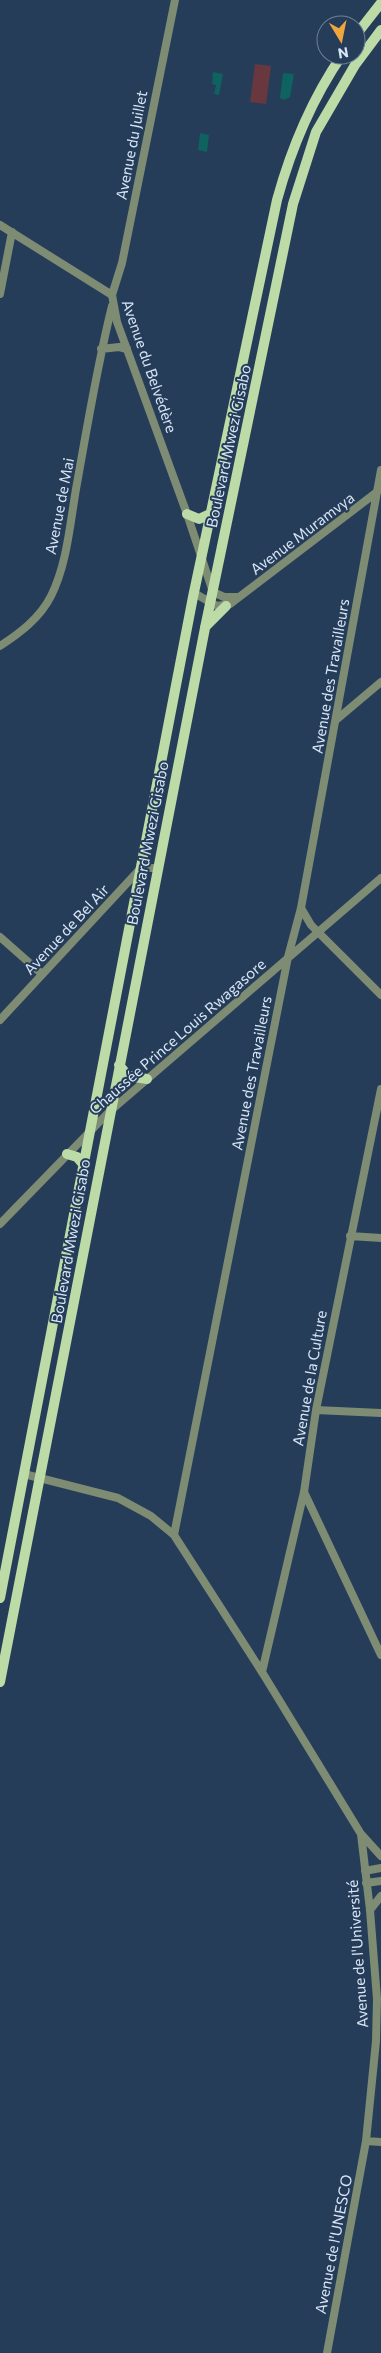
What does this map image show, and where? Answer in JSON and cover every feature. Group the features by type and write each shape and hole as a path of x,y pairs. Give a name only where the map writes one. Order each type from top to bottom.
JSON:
{"main road":[{"path":"366,22 381,3"},
{"name":"Boulevard Mwezi Gisabo","path":"0,1682 72,1318 109,1112 157,868 293,204 314,140 335,97 378,34"},
{"name":"Boulevard Mwezi Gisabo","path":"0,1598 194,593 277,200 286,168 313,103 336,65"},
{"path":"250,330 266,333"},
{"path":"187,514 199,519 212,513"},
{"path":"205,628 226,606"},
{"path":"119,1065 128,1076 147,1080"},
{"path":"67,1154 77,1158 83,1164"},
{"path":"56,1315 72,1318"}],"street":[{"name":"Avenue du Juillet","path":"112,295 122,263 175,0"},
{"name":"Avenue du Belvédère","path":"0,224 112,295 112,304 127,349 187,514 201,560"},
{"path":"0,294 12,232"},
{"name":"Avenue de Mai","path":"0,646 27,627 40,612 58,578 70,526 101,349 112,304"},
{"path":"101,349 119,347 127,349"},
{"name":"Avenue des Travailleurs","path":"174,1534 288,957 301,908 379,491 381,470"},
{"name":"Avenue Muramvya","path":"226,606 379,491"},
{"path":"201,560 212,598"},
{"path":"194,593 212,598 226,606"},
{"path":"212,598 239,597"},
{"path":"336,720 381,682"},
{"path":"141,868 157,868"},
{"name":"Avenue de Bel Air","path":"0,1020 141,868"},
{"name":"Chaussée Prince Louis Rwagasore","path":"0,1224 109,1112 381,878"},
{"path":"301,908 304,916 381,995"},
{"path":"0,936 42,974"},
{"name":"Avenue de la Culture","path":"262,1672 304,1492 316,1410 381,1089"},
{"path":"350,1236 381,1238"},
{"path":"316,1410 381,1412"},
{"path":"24,1474 118,1498 151,1516 174,1534 262,1672 361,1834 381,1856"},
{"path":"304,1492 381,1655"},
{"name":"Avenue de l'Université","path":"361,1834 370,1910 377,2026 366,2141"},
{"path":"365,1871 381,1868"},
{"path":"366,1883 381,1881"},
{"path":"370,1910 381,1896"},
{"path":"366,2141 381,2142"},
{"name":"Avenue de l'UNESCO","path":"327,2353 366,2141"}],"shaded area":[{"path":"255,64 271,66 266,104 250,102"},
{"path":"213,72 223,74 219,95 214,94 216,85 212,84"},
{"path":"283,73 294,74 290,97 284,100 280,98"},
{"path":"200,133 209,135 207,152 198,150"}]}
